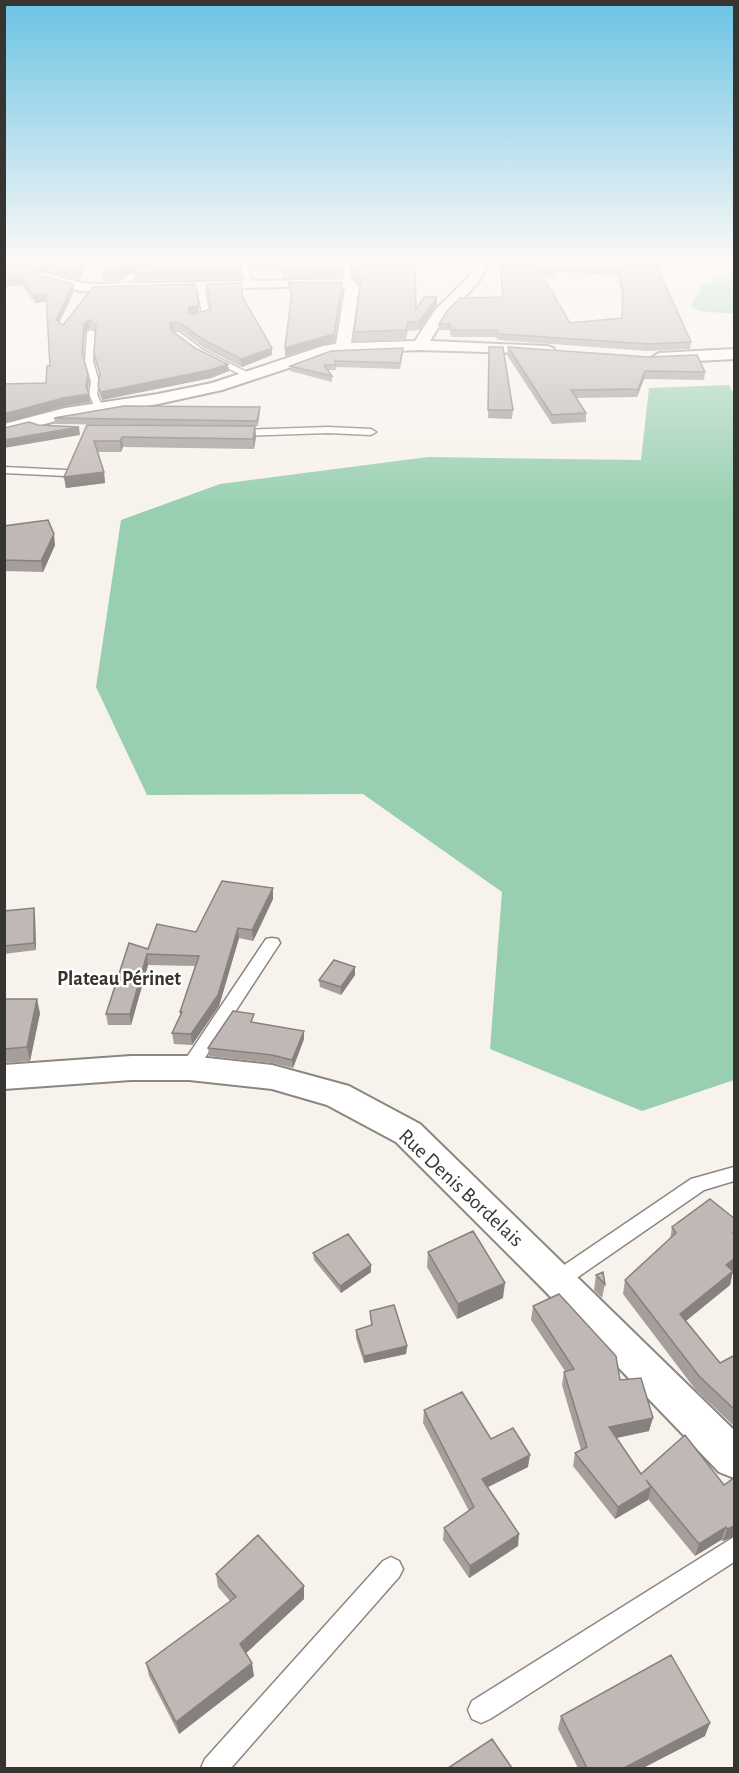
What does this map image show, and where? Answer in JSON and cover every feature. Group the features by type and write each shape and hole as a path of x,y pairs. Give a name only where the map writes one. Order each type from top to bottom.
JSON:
{"street":[{"path":"4,430 65,413 170,397 216,387 315,352 343,347 420,345 564,352"},
{"path":"646,358 735,354"},
{"name":"Rue Denis Bordelais","path":"4,1077 131,1068 189,1068 272,1077 337,1095 408,1133 735,1458"}],"lane":[{"path":"90,345 89,361 95,382 93,394 99,408"},
{"path":"190,345 200,352 250,376"},
{"path":"26,423 45,429"},
{"path":"220,432 327,430 371,432"},
{"path":"4,470 66,473"},
{"path":"189,1068 272,943"},
{"path":"558,1280 698,1184 735,1174"},
{"path":"481,1710 735,1549"},
{"path":"214,1768 391,1569"}],"green space":[{"path":"729,385 734,394 734,1080 642,1111 490,1049 502,892 363,794 147,795 96,687 121,520 220,484 428,457 641,460 649,388"}],"building":[{"path":"49,345 83,345 82,353 88,374 86,386 89,394 63,398 4,414 4,384 46,383 47,366 50,366"},
{"path":"95,345 191,345 228,364 210,370 101,392 98,386 100,373 94,353"},
{"path":"213,345 270,345 272,348 241,359"},
{"path":"489,347 503,347 513,410 488,410"},
{"path":"508,347 648,357 697,355 705,372 645,371 638,389 571,390 586,413 552,415"},
{"path":"403,348 400,363 335,361 336,365 324,365 332,376 290,366 331,351"},
{"path":"124,406 260,407 257,421 54,418"},
{"path":"29,422 38,425 79,427 4,440 4,428"},
{"path":"87,425 255,426 253,439 122,437 120,441 94,441 104,472 64,477"},
{"path":"48,520 54,534 41,561 4,560 4,526"},
{"path":"222,881 273,888 252,930 238,928 218,995 191,1034 172,1033 182,1012 180,1012 199,956 147,954 130,1014 106,1014 129,943 148,949 157,924 196,932"},
{"path":"34,908 34,943 4,946 4,911"},
{"path":"334,960 355,967 341,987 319,980"},
{"path":"4,999 37,999 27,1047 4,1049"},
{"path":"233,1011 254,1014 251,1022 304,1031 292,1060 272,1055 208,1048"},
{"path":"710,1199 735,1219 733,1233 735,1234 735,1258 726,1265 733,1271 680,1314 720,1363 735,1355 735,1410 699,1376 625,1280 676,1233 672,1227"},
{"path":"473,1231 505,1283 458,1304 428,1252"},
{"path":"348,1234 371,1265 340,1286 313,1253"},
{"path":"603,1272 605,1284 596,1275"},
{"path":"559,1294 616,1356 620,1380 641,1378 653,1418 609,1427 641,1474 685,1435 724,1485 735,1477 735,1526 727,1529 726,1527 699,1544 646,1480 651,1487 618,1507 575,1453 587,1447 564,1372 574,1369 533,1306"},
{"path":"394,1305 407,1346 364,1356 356,1330 372,1325 370,1311"},
{"path":"462,1392 491,1439 513,1428 530,1455 482,1479 519,1534 470,1566 444,1528 474,1507 424,1410"},
{"path":"258,1535 304,1586 240,1644 252,1663 176,1722 146,1663 236,1597 216,1574"},
{"path":"671,1655 710,1723 624,1768 587,1768 561,1716"},
{"path":"492,1739 512,1768 448,1768"}],"district":[{"name":"Plateau Périnet","path":"119,979"}]}
